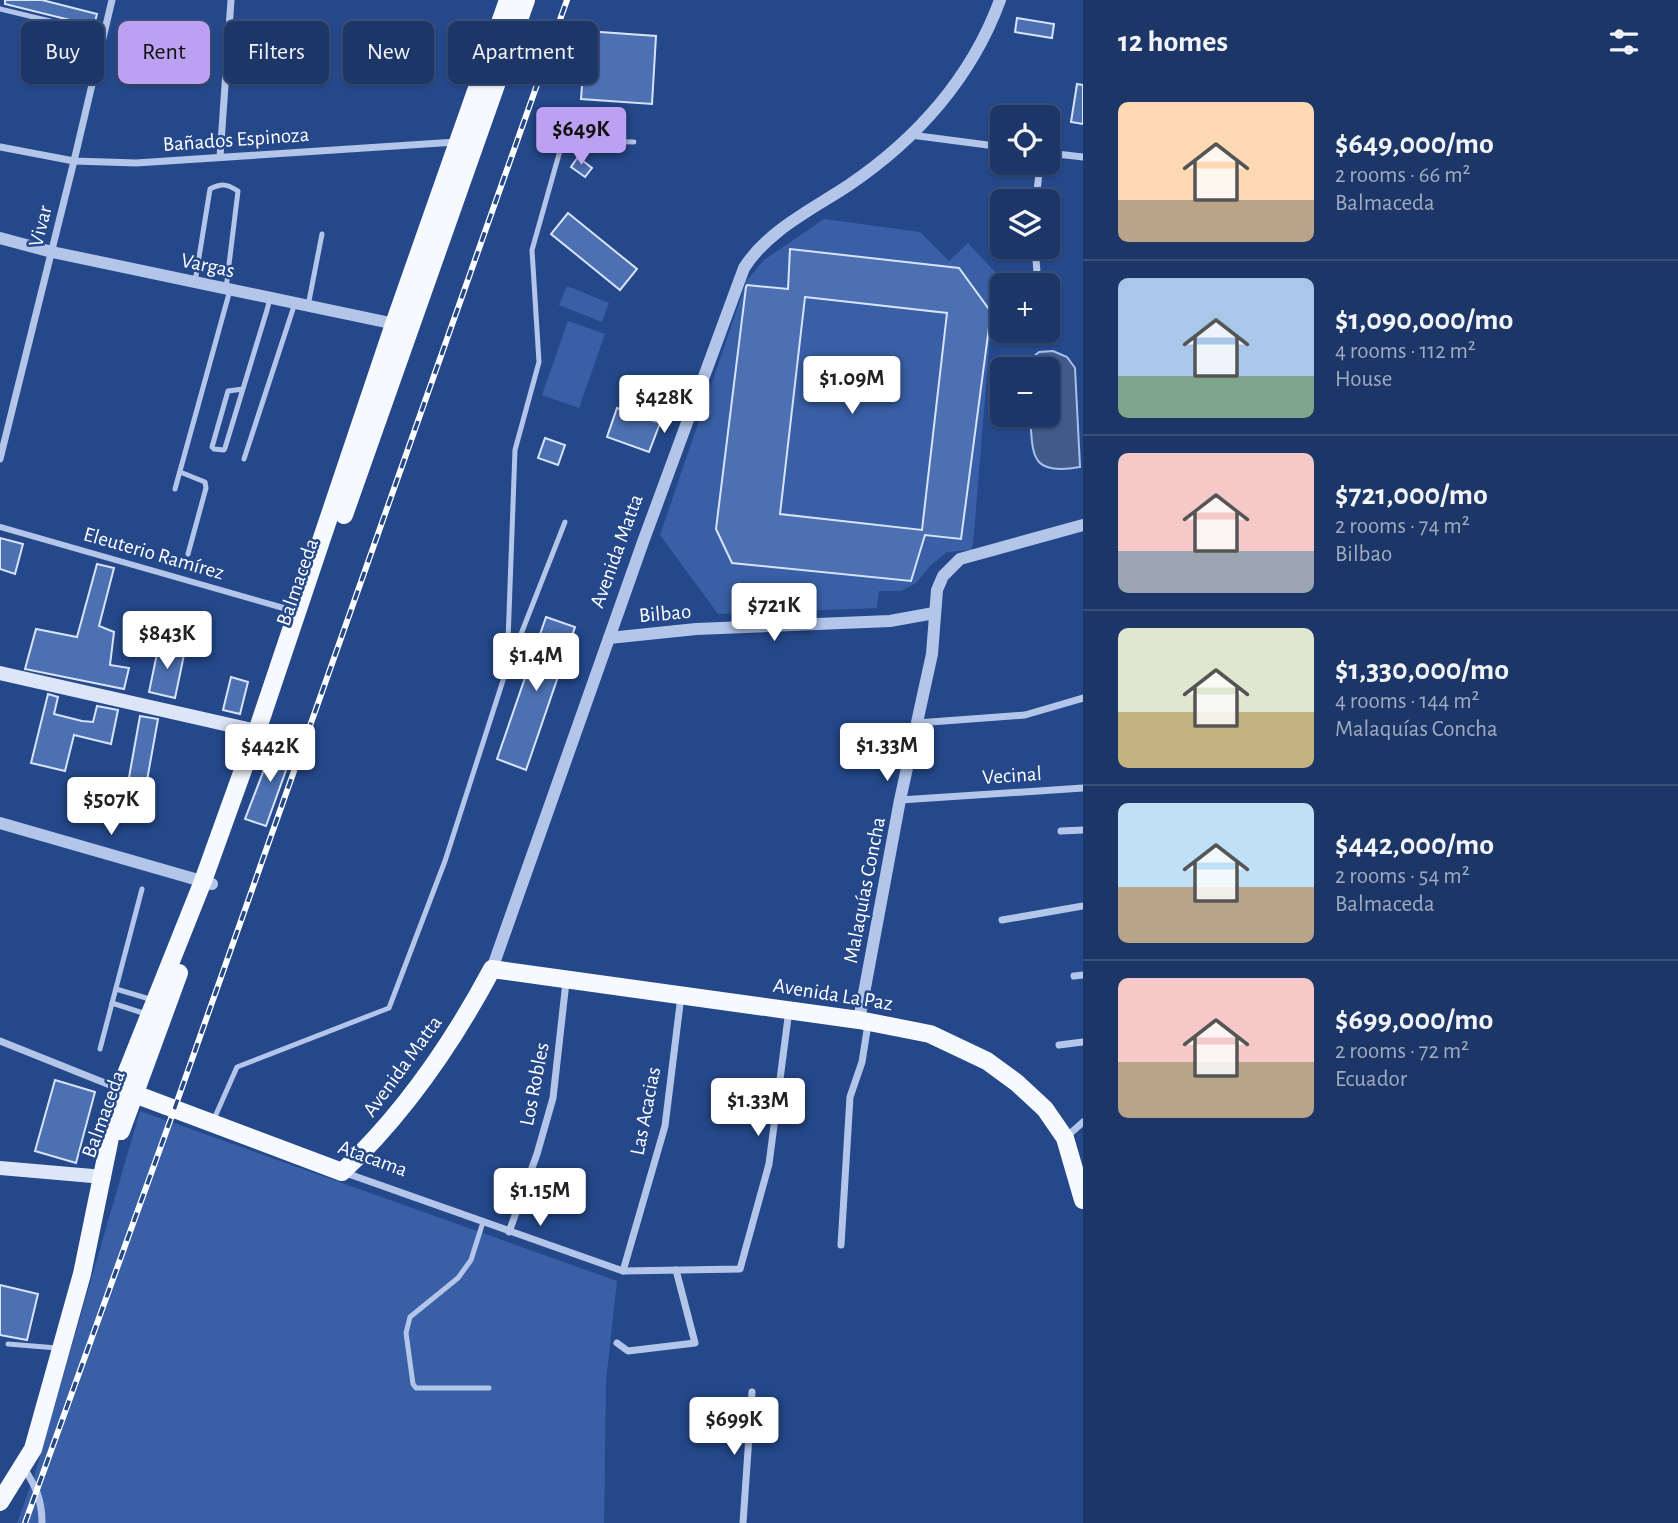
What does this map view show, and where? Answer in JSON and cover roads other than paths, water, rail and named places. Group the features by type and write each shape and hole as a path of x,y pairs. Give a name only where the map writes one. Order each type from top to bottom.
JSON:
{"main road":[{"name":"Balmaceda","path":"127,1092 263,732 466,141 508,0"},
{"name":"Balmaceda","path":"466,141 526,0"},
{"name":"Balmaceda","path":"263,732 299,612 402,326"},
{"path":"0,673 263,732"},
{"name":"Balmaceda","path":"0,1502 33,1449 82,1274 127,1092 153,1008 207,883"},
{"name":"Avenida La Paz","path":"492,969 864,1021 930,1034 987,1060 1045,1109 1077,1158 1083,1197"},
{"name":"Avenida Matta","path":"342,1172 391,1122 443,1052 492,969"},
{"name":"Atacama","path":"127,1092 342,1172"},
{"path":"0,1168 104,1177"}],"street":[{"name":"Vivar","path":"104,34 112,0"},
{"path":"220,158 231,0"},
{"name":"Avenida Matta","path":"492,969 608,638 744,268 765,242 853,182 911,135 940,105 965,72 990,26 1000,0"},
{"name":"Vivar","path":"0,459 92,84"},
{"path":"911,135 990,145"},
{"name":"Bañados Espinoza","path":"0,147 74,161 136,163 466,141"},
{"path":"1060,155 1083,158"},
{"name":"Vargas","path":"0,238 52,252 402,326"},
{"name":"Malaquías Concha","path":"864,1021 900,800 932,654 937,590 943,576 960,559 1083,524"},
{"name":"Eleuterio Ramírez","path":"0,527 299,612"},
{"name":"Bilbao","path":"608,638 696,629 890,621 934,613"},
{"path":"916,723 1025,715 1083,698"},
{"name":"Vecinal","path":"900,800 1083,788"},
{"path":"0,822 207,883"},
{"path":"1061,831 1083,830"},
{"path":"1002,920 1083,906"},
{"path":"1074,976 1083,975"},
{"name":"Los Robles","path":"509,1232 537,1154 553,1098 567,980"},
{"name":"Las Acacias","path":"622,1271 665,1126 681,996"},
{"name":"Atacama","path":"342,1172 622,1271 740,1269 769,1164 789,1010"},
{"path":"841,1245 850,1097 862,1062 864,1021"},
{"name":"Atacama","path":"0,1041 127,1092"},
{"path":"1059,1045 1083,1042"},
{"path":"1065,1138 1083,1122"},
{"path":"617,1343 628,1351 695,1343 676,1270"},
{"path":"744,1523 752,1392"},
{"path":"23,1466 36,1487 41,1502 42,1523"}],"lane":[{"path":"0,9 50,21"},
{"path":"507,668 515,450 539,362 532,250 563,140 634,142"},
{"path":"175,489 228,289 238,191 229,185 220,184 210,189 195,282"},
{"path":"244,460 301,305 322,234"},
{"path":"243,389 228,391 212,447 214,449 225,448 243,389 270,298"},
{"path":"180,472 205,482 206,488 188,554"},
{"path":"213,1122 237,1067 389,1008 445,861 507,668 565,522"},
{"path":"100,1049 142,889"},
{"path":"116,989 153,1008"},
{"path":"112,1003 153,1008"},
{"path":"483,1222 471,1260 458,1278 410,1317 405,1333 412,1384 416,1388 489,1388"},
{"path":"8,1344 61,1348"}],"railway":[{"path":"25,1523 567,0"}]}
